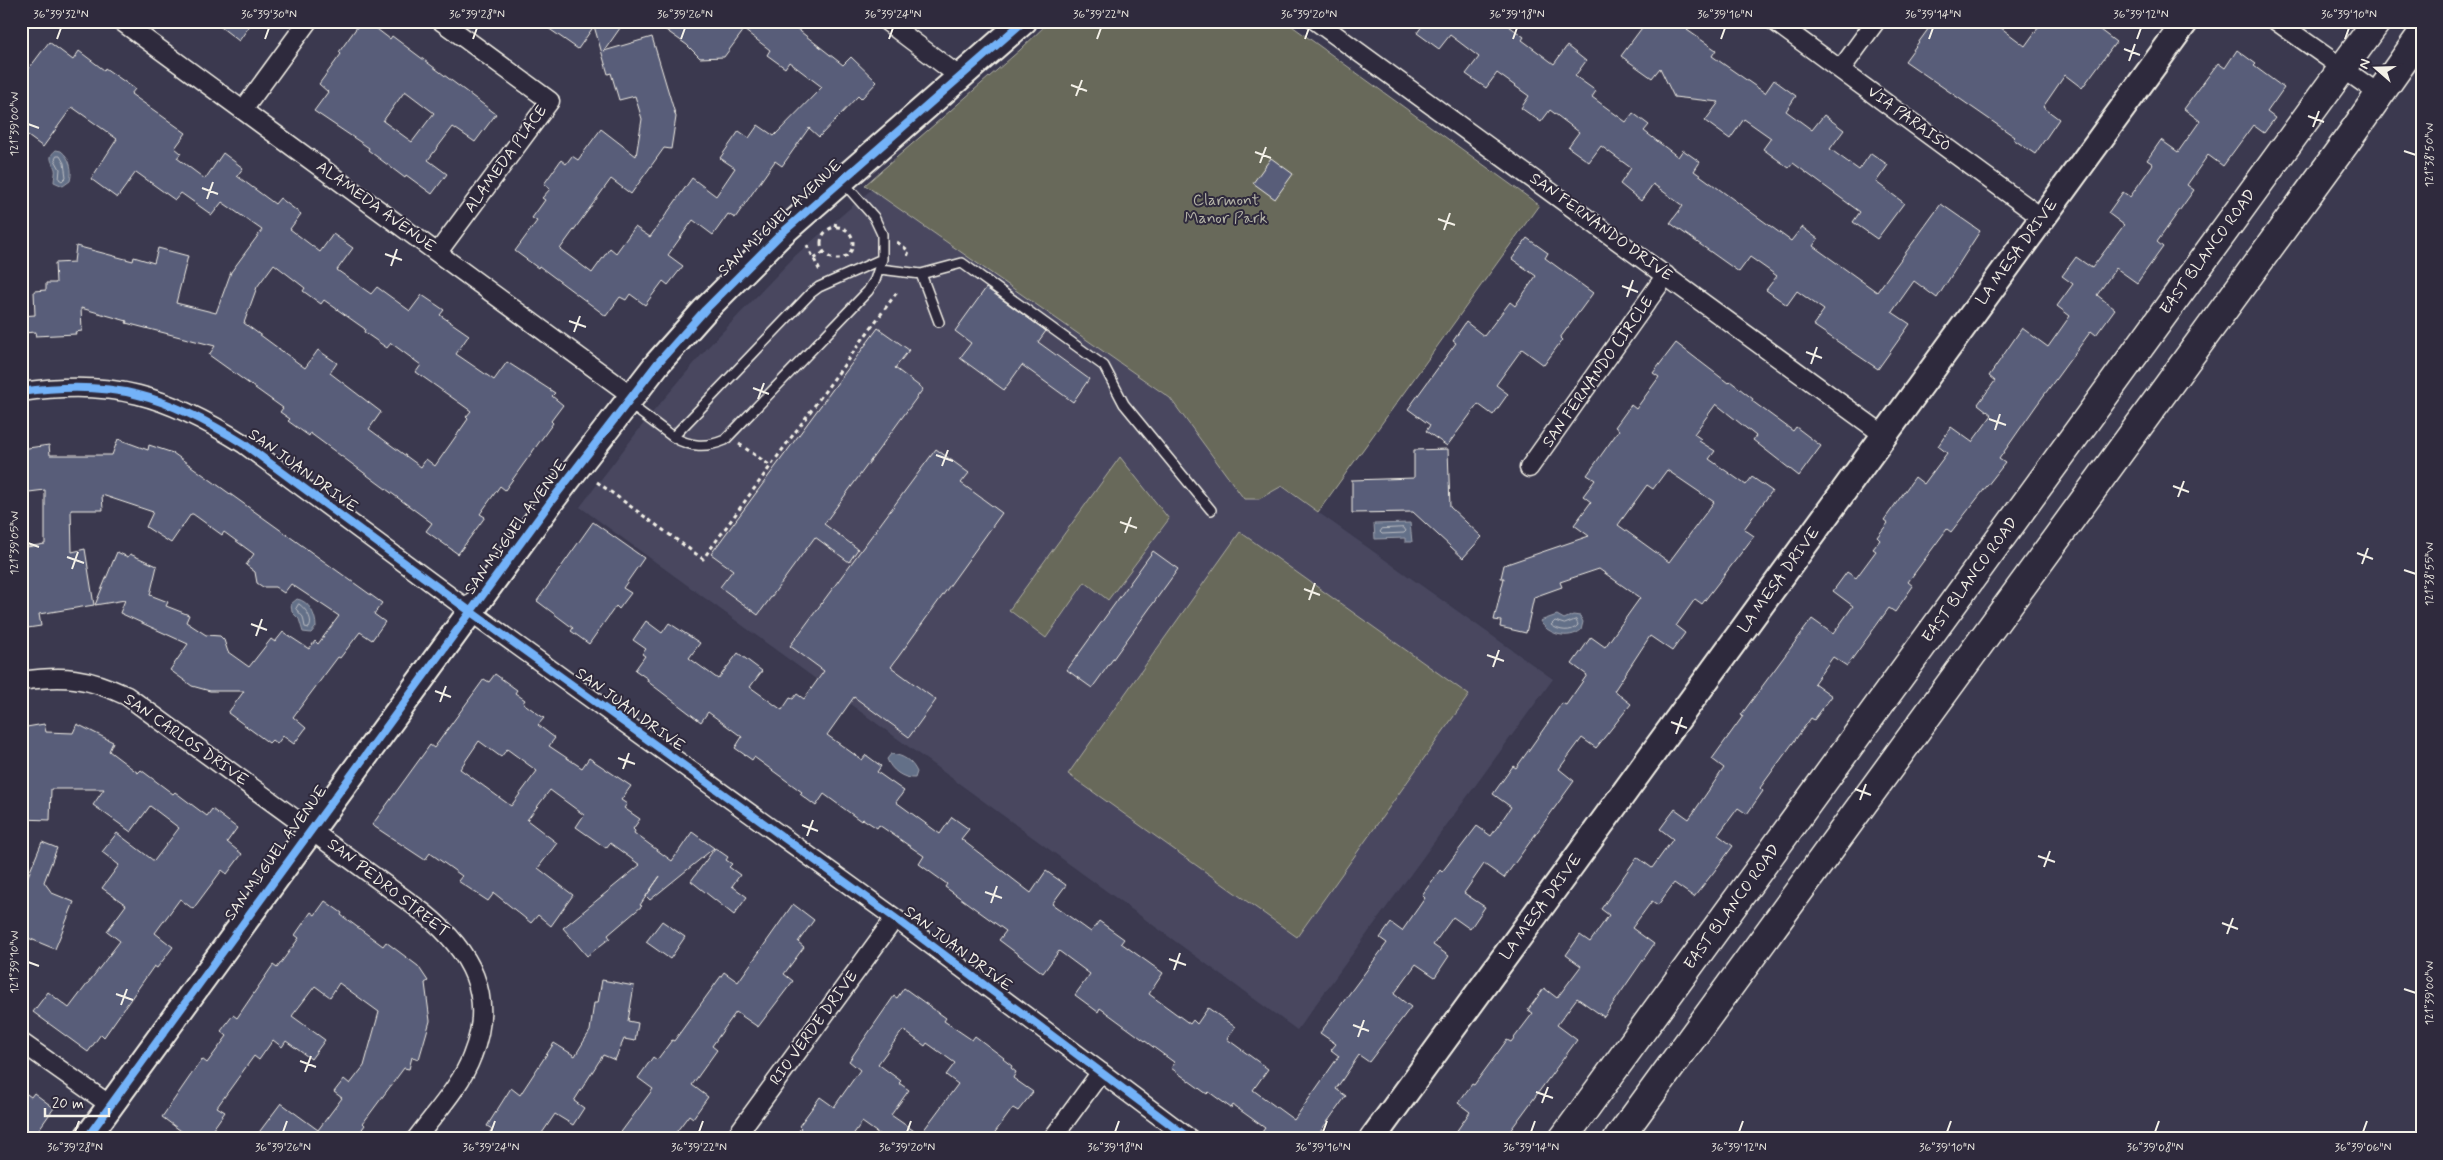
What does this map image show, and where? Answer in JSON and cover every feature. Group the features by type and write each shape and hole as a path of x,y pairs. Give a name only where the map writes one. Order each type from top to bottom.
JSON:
{"highway":[{"name":"EAST BLANCO ROAD","path":"1564,1139 2376,21"},
{"path":"1618,1139 2346,142 2422,34"}],"street":[{"name":"ALAMEDA AVENUE","path":"120,21 438,252 628,398"},
{"path":"244,110 308,21"},
{"name":"ALAMEDA PLACE","path":"438,252 550,101 441,21"},
{"path":"886,21 960,77"},
{"name":"SAN MIGUEL AVENUE","path":"86,1139 311,828 628,398 662,358 744,270 841,179 1024,21"},
{"name":"SAN FERNANDO DRIVE","path":"1316,21 1884,435"},
{"name":"VIA PARAISO","path":"1774,21 2042,218"},
{"path":"1840,69 1876,21"},
{"name":"LA MESA DRIVE","path":"1372,1139 2186,21"},
{"path":"2276,21 2341,69 2379,94"},
{"name":"SAN FERNANDO CIRCLE","path":"1529,468 1666,275"},
{"name":"SAN JUAN DRIVE","path":"21,392 70,386 136,393 174,406 209,422 244,444 471,612 895,918 1190,1139"},
{"name":"SAN CARLOS DRIVE","path":"21,681 57,677 80,679 102,684 127,696 311,828"},
{"name":"SAN PEDRO STREET","path":"311,828 445,930 461,948 473,968 482,1010 479,1033 472,1057 459,1081 416,1139"},
{"name":"RIO VERDE DRIVE","path":"734,1139 895,918"},
{"path":"21,1042 110,1105"},
{"path":"1052,1139 1101,1072"}],"lane":[{"path":"628,398 673,437 683,442 700,446 717,444 734,434 868,291 881,264 883,244 879,226 841,179"},
{"path":"673,437 818,287 881,264 921,274 962,263 1104,366 1124,404 1211,510"},
{"path":"921,274 939,322"}],"path":[{"path":"836,220 836,227"},
{"path":"836,227 850,233 853,242 851,252 847,256 837,259 824,252 822,247 823,236 830,229 836,227"},
{"path":"808,244 823,276"},
{"path":"814,259 824,252"},
{"path":"597,482 703,559 897,292"},
{"path":"739,444 770,466"}],"shaded area":[{"path":"872,189 1170,398 1244,499 1259,499 1281,486 1553,679 1297,1030 580,507 647,419 709,346 796,255"}],"green space":[{"name":"Clarmont Manor Park","path":"1050,21 1285,21 1539,205 1318,512 1282,486 1259,499 1244,499 1170,398 865,185 1020,50"},
{"path":"1120,457 1169,519 1108,600 1085,582 1046,638 1009,610"},
{"path":"1240,532 1469,695 1297,937 1068,774"}],"water":[{"path":"56,150 64,154 69,161 71,169 70,181 63,186 54,182 55,170 51,157"},
{"path":"1410,523 1412,542 1405,542 1405,538 1375,539 1374,524"},
{"path":"297,599 305,603 313,613 316,627 311,633 303,632 299,619 292,612 291,604"},
{"path":"1557,615 1564,619 1573,615 1580,616 1583,622 1581,630 1571,635 1553,633 1540,621"},
{"path":"891,754 903,757 910,762 917,772 915,778 906,777 894,770 887,759"}],"building":[{"path":"213,21 253,21 239,41"},
{"path":"538,21 625,21 604,51 652,37 676,117 671,149 664,148 631,194 611,179 560,249 592,273 610,248 616,253 635,227 650,237 692,178 716,196 735,168 720,158 739,131 749,138 758,125 774,136 822,87 789,62 785,68 767,55 770,50 744,30 724,57 700,58 687,45 653,21 787,21 843,65 851,57 877,82 861,99 858,96 819,137 809,128 782,166 775,161 735,218 728,214 713,235 693,220 668,255 683,266 668,285 663,281 645,305 630,294 626,300 620,297 606,316 539,266 538,268 515,251 537,221 532,218 545,200 542,198 550,189 544,184 561,160 566,164 572,156 578,160 601,129 636,156 642,119 635,96 619,100 611,73 608,74 594,26 578,49"},
{"path":"1426,21 1502,21 1524,37 1522,40 1554,64 1567,46 1586,61 1575,76 1596,91 1592,97 1626,122 1633,113 1649,125 1644,131 1678,157 1683,150 1700,162 1694,171 1791,241 1802,227 1818,239 1813,246 1877,292 1941,204 1980,231 1937,298 1914,281 1892,312 1910,324 1878,369 1813,325 1824,310 1797,291 1787,305 1766,290 1777,276 1750,257 1739,272 1670,223 1683,206 1653,184 1641,201 1620,184 1631,168 1601,146 1589,162 1568,147 1579,132 1550,110 1541,122 1521,108 1529,96 1497,73 1486,88 1466,74 1479,57 1450,35 1439,49 1417,33"},
{"path":"1647,21 1693,21 1687,30 1716,50 1712,56 1765,93 1774,80 1796,96 1786,111 1812,130 1824,115 1844,130 1830,149 1859,170 1871,153 1888,165 1876,182 1904,203 1877,239 1853,222 1860,212 1793,163 1789,168 1763,149 1771,138 1744,119 1730,139 1705,121 1719,102 1674,97 1660,68 1652,78 1621,56"},
{"path":"1934,21 1992,21 2025,46 2043,21 2106,21 2100,30 2116,42 2082,88 2065,75 2043,107 2059,119 2035,154 2013,139 2015,137 1905,61"},
{"path":"360,23 365,28 369,23 390,39 392,36 496,114 475,142 453,127 428,160 447,174 432,194 406,175 405,178 368,150 369,148 314,111 328,92 319,84 341,54 339,52","holes":["405,91 434,113 412,142 383,121"]},
{"path":"49,42 73,60 79,51 104,70 105,68 135,89 131,94 186,133 175,148 181,153 177,158 205,179 223,153 243,168 237,176 275,204 280,198 301,214 290,229 320,252 333,234 353,248 337,270 371,294 377,287 410,311 422,295 444,310 440,315 469,335 456,354 494,380 507,362 555,393 552,396 563,405 551,421 553,423 505,490 500,486 480,514 485,517 458,554 426,531 432,523 310,433 309,436 288,421 290,419 280,412 283,408 209,355 215,346 126,323 127,321 81,308 82,331 75,332 76,334 35,336 36,332 23,333 22,316 35,315 34,291 46,290 46,283 56,283 55,263 74,262 76,246 133,261 134,257 154,263 158,248 188,256 176,303 216,313 231,272 262,230 222,202 212,215 181,193 175,200 136,172 117,198 91,179 117,139 72,107 43,147 21,131 21,79","holes":["274,264 305,288 303,291 321,304 324,300 365,329 364,332 387,348 391,343 421,365 416,372 471,411 466,417 468,419 435,466 426,459 421,467 369,429 381,412 330,373 337,363 318,350 305,368 244,323 257,287"]},
{"path":"2237,50 2256,64 2254,66 2284,88 2267,112 2275,118 2264,133 2253,125 2223,166 2208,155 2187,185 2194,190 2157,242 2163,247 2137,283 2116,268 2097,295 2115,309 2096,335 2091,331 2036,406 1999,459 2005,463 1951,532 1947,529 1908,582 1913,586 1895,612 1889,608 1847,666 1833,657 1814,683 1832,696 1814,720 1811,718 1760,788 1763,791 1747,814 1738,808 1718,835 1733,846 1694,897 1674,883 1658,905 1652,901 1632,928 1654,944 1604,1017 1577,998 1557,1025 1577,1040 1504,1139 1451,1139 1470,1112 1458,1103 1472,1084 1474,1085 1507,1040 1511,1042 1533,1013 1528,1010 1544,988 1557,998 1581,966 1566,955 1580,935 1590,942 1609,915 1601,909 1637,857 1652,868 1673,839 1660,829 1675,809 1689,819 1724,768 1712,759 1743,716 1741,715 1812,619 1833,634 1853,606 1833,591 1847,572 1856,578 1876,551 1873,549 1880,540 1877,537 1888,523 1884,520 1915,477 1924,484 1947,453 1938,446 1951,427 1972,442 1992,415 1978,404 1995,381 1989,376 2022,328 2048,347 2070,316 2057,306 2073,284 2062,276 2076,257 2092,268 2124,225 2108,213 2123,192 2130,197 2153,164 2147,160 2161,140 2178,152 2200,121 2184,109 2218,63 2225,68"},
{"path":"1271,158 1293,174 1275,199 1253,183"},
{"path":"1527,238 1548,253 1545,258 1593,293 1560,338 1562,340 1544,365 1522,349 1496,385 1508,394 1493,415 1478,404 1447,446 1426,431 1430,425 1408,409 1456,343 1453,341 1466,322 1484,336 1510,302 1515,306 1536,276 1512,259"},
{"path":"986,288 1046,331 1038,342 1089,379 1073,402 1022,365 1004,390 960,358 971,343 955,331"},
{"path":"878,328 909,350 895,368 923,389 824,524 858,549 849,562 815,537 758,615 720,587 733,570 711,554"},
{"path":"1676,343 1728,383 1730,381 1753,399 1752,401 1793,431 1796,427 1821,446 1799,476 1753,440 1756,436 1716,404 1694,434 1701,439 1699,441 1715,451 1709,459 1746,485 1752,477 1772,491 1744,529 1754,536 1702,604 1695,599 1676,626 1685,633 1672,651 1650,636 1614,691 1631,704 1596,748 1582,738 1559,769 1574,781 1504,878 1484,864 1464,893 1485,907 1470,929 1453,917 1433,945 1449,956 1435,977 1416,964 1394,994 1411,1007 1369,1062 1359,1055 1336,1089 1346,1096 1315,1139 1257,1139 1265,1128 1233,1105 1231,1108 1209,1092 1207,1094 1171,1068 1175,1063 1100,1008 1098,1012 1075,995 1090,974 1059,951 1043,973 999,940 1006,931 945,887 947,884 919,864 924,856 879,825 877,828 863,819 861,821 824,794 816,806 800,794 802,792 754,757 752,760 735,748 742,737 708,712 701,722 635,670 645,656 642,654 646,649 633,640 646,621 662,633 669,623 700,643 689,658 718,679 738,653 762,671 750,687 782,710 790,698 793,699 797,694 804,699 824,671 790,646 936,449 969,473 961,483 1002,513 891,667 936,700 909,737 854,697 827,735 862,760 866,755 881,766 877,772 904,791 896,802 940,834 952,817 969,829 961,839 1031,893 1046,871 1066,885 1052,904 1091,932 1099,921 1124,939 1121,943 1163,973 1149,994 1190,1024 1193,1020 1197,1024 1208,1008 1235,1027 1227,1039 1268,1069 1253,1090 1294,1120 1339,1056 1331,1050 1336,1044 1320,1033 1387,943 1380,938 1391,923 1402,931 1425,898 1422,895 1440,870 1442,872 1477,826 1491,836 1511,807 1493,794 1513,766 1516,768 1562,703 1566,705 1587,675 1572,664 1591,637 1605,647 1640,598 1599,569 1560,582 1562,587 1534,597 1526,633 1500,627 1501,621 1494,620 1504,578 1501,578 1504,565 1589,536 1574,525 1591,502 1583,496 1595,480 1587,475 1619,430 1615,427 1631,405 1636,409 1659,377 1653,373","holes":["1667,470 1714,502 1669,562 1618,525 1647,485 1653,489"]},
{"path":"118,439 148,450 149,445 173,453 382,603 374,614 385,622 372,640 360,632 340,658 338,657 293,717 306,728 294,744 283,736 277,744 272,740 269,743 228,713 244,691 210,691 192,686 170,670 188,644 120,613 125,600 95,605 117,552 128,557 130,554 157,566 150,595 168,602 166,606 189,615 186,622 206,635 220,636 224,640 228,652 249,667 271,639 275,642 283,632 309,649 315,641 318,644 339,616 291,584 284,593 275,587 263,587 257,583 255,572 246,565 254,554 224,532 222,535 193,514 191,514 171,543 146,527 153,512 102,495 103,510 71,510 72,552 85,549 94,605 39,614 41,626 21,629 21,548 45,544 45,490 21,493 21,449 49,445 50,455 112,455"},
{"path":"1448,449 1450,507 1482,537 1463,558 1413,512 1352,513 1352,480 1414,478 1414,450"},
{"path":"593,522 644,558 623,588 631,593 619,609 616,606 589,644 571,631 573,628 537,601"},
{"path":"1153,551 1178,569 1092,688 1067,670"},
{"path":"495,674 517,690 515,693 525,700 523,703 544,718 538,725 555,738 549,746 582,768 589,758 631,786 621,800 627,804 624,808 640,819 633,829 634,833 672,861 692,832 714,848 650,900 646,896 640,905 642,906 608,935 610,938 587,956 563,928 640,865 610,843 606,848 576,827 584,815 550,790 527,820 557,843 538,868 573,895 551,926 538,915 531,923 494,893 488,901 458,881 462,876 430,853 425,860 372,825 430,745 434,748 484,679 489,682","holes":["479,741 501,757 507,749 537,771 511,806 460,769"]},
{"path":"44,724 46,732 73,733 77,724 113,742 109,751 138,773 141,770 207,816 212,809 237,828 227,842 242,854 227,874 222,870 193,909 180,899 155,933 173,947 157,968 154,966 104,1037 101,1034 88,1052 33,1012 48,992 69,1008 120,941 107,931 126,905 102,888 119,865 102,852 117,833 154,861 179,828 150,806 131,832 93,805 104,789 51,789 50,820 21,819 21,728"},
{"path":"42,842 57,848 44,882 52,893 74,902 55,949 21,935 21,893"},
{"path":"715,848 728,857 726,860 732,864 729,867 740,875 732,886 747,897 734,915 691,881"},
{"path":"325,901 383,946 386,942 418,966 428,981 425,983 430,1021 419,1059 412,1057 409,1069 404,1068 363,1123 365,1125 355,1139 254,1139 281,1103 318,1130 342,1098 334,1092 344,1079 350,1084 364,1066 379,1012 339,983 330,997 315,986 292,1016 325,1040 311,1059 286,1041 282,1047 273,1040 259,1060 254,1056 217,1107 225,1112 206,1139 192,1139 162,1117 202,1059 207,1063 227,1036 221,1031 233,1015 237,1018 273,965 277,968 299,938 295,935 311,912 315,915"},
{"path":"793,904 814,920 798,942 804,947 784,974 793,981 758,1027 736,1012 712,1046 717,1050 692,1085 708,1097 693,1118 689,1115 671,1139 616,1139 653,1089 638,1078 653,1057 657,1060 672,1040 674,1041 724,972 738,982"},
{"path":"662,921 685,937 670,959 646,942"},
{"path":"602,980 634,986 628,1021 638,1023 635,1041 624,1039 615,1060 603,1055 574,1101 584,1108 573,1125 555,1114 538,1139 485,1139 492,1129 487,1126 511,1088 520,1095 554,1043 575,1056 590,1031 594,1003 598,1003"},
{"path":"904,988 946,1018 944,1021 972,1040 975,1036 1004,1058 1016,1072 1013,1078 1033,1092 1018,1111 1013,1108 990,1139 886,1139 862,1122 850,1139 793,1139 801,1128 799,1126 820,1097 834,1107 860,1070 849,1061 894,996 897,998","holes":["903,1030 925,1046 927,1043 955,1063 946,1075 958,1084 920,1135 891,1115 909,1090 899,1083 901,1081 878,1064"]},
{"path":"21,1090 31,1097 34,1093 54,1108 37,1132 34,1130 27,1139 21,1139"}],"cycle path":[{"path":"86,1139 552,500 657,364 705,310 782,233 1024,21"},
{"path":"21,392 54,388 84,388 138,395 189,413 244,444 471,612 895,918 1190,1139"}]}
